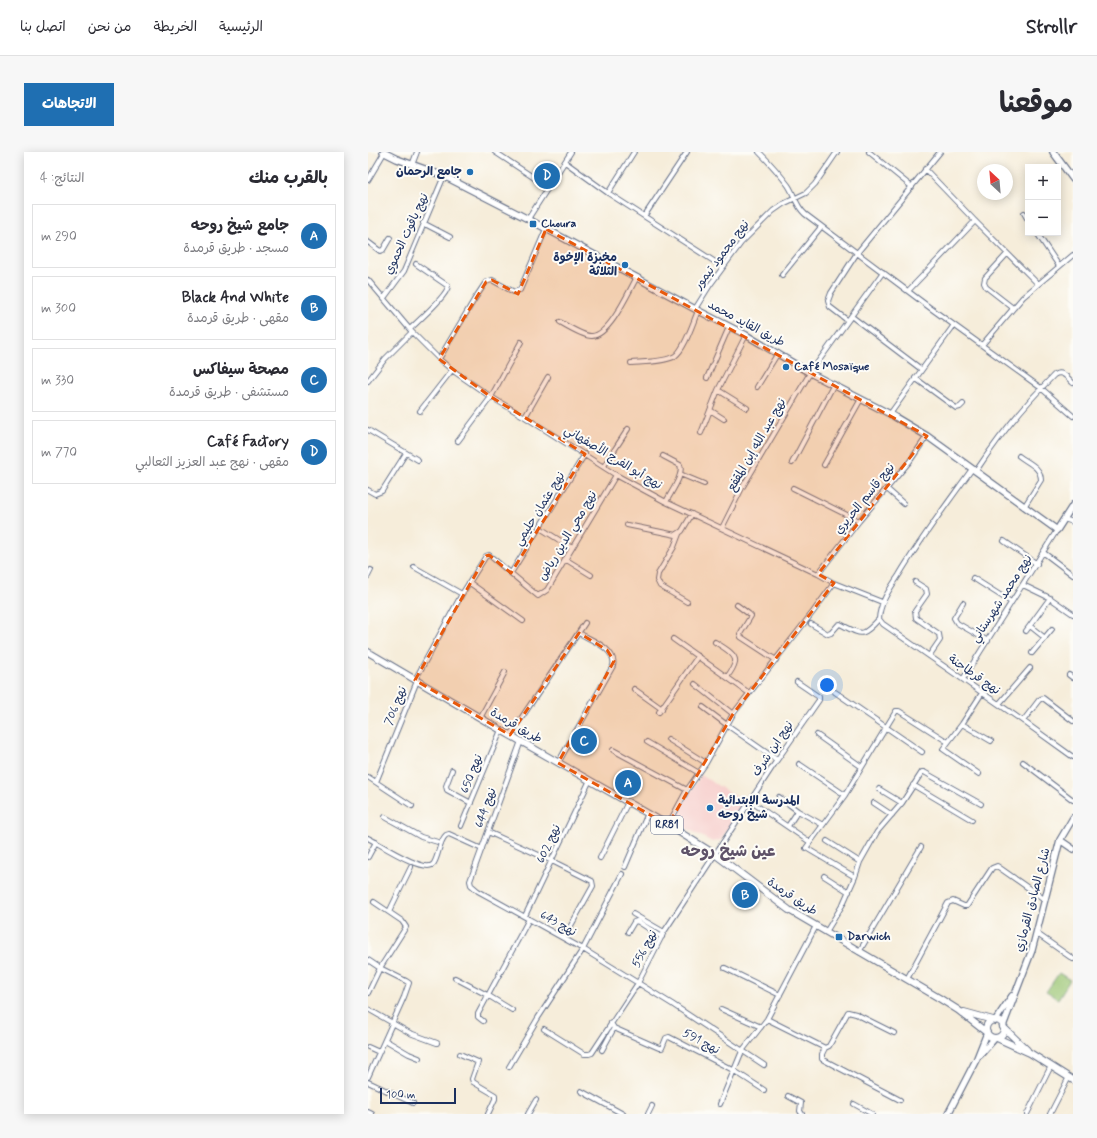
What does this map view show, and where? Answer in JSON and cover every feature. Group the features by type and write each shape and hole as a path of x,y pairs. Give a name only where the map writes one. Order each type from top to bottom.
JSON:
{"main road":[{"name":"طريق القايد محمد","path":"384,152 412,165 444,176 528,219 696,310 746,335 810,372 890,414 927,436 1058,530"},
{"path":"1053,152 1073,179"},
{"path":"1058,530 1073,505"},
{"name":"طريق قرمدة","path":"368,652 558,763 668,825 716,855 772,898 859,952 958,1010 986,1033"},
{"name":"شارع الصادق القرمازي","path":"1003,1027 1026,968 1060,840 1073,818"},
{"path":"1060,840 1073,849"},
{"name":"شارع الصادق القرمازي","path":"994,1020 1017,989"},
{"name":"طريق قرمدة","path":"958,1010 994,1020"},
{"path":"948,1114 977,1058 986,1033 987,1025 994,1020"},
{"name":"RR81","path":"994,1020 1001,1023 1003,1027 1030,1053"},
{"path":"977,1058 996,1038 1003,1033 1003,1027"},
{"name":"RR81","path":"986,1033 989,1037 996,1038 1030,1053 1071,1079"}],"street":[{"path":"368,180 384,152"},
{"path":"412,165 417,152"},
{"path":"495,152 548,187"},
{"path":"528,219 571,152"},
{"path":"608,192 634,152"},
{"path":"645,215 687,152"},
{"path":"759,152 789,186 799,209 1040,388 1073,416"},
{"name":"نهج محمود تيمور","path":"631,363 666,359 674,356 682,347 696,310 723,267 741,243 773,211 794,199 805,195 815,184 837,152"},
{"path":"869,152 912,186"},
{"path":"921,369 849,318 830,307 828,301 831,293 857,253 940,152"},
{"path":"565,162 723,267"},
{"path":"925,169 1038,284"},
{"name":"نهج ياقوت الحموي","path":"384,298 404,271 444,176"},
{"path":"908,291 975,221"},
{"path":"423,223 450,238"},
{"path":"782,275 822,227"},
{"path":"439,359 486,282 492,280 514,292 520,290 546,229"},
{"path":"1039,236 1059,266"},
{"path":"368,242 380,251 383,250 390,238"},
{"path":"1007,254 985,278 984,283 986,287 1013,308"},
{"path":"982,345 1013,308 1038,284 1073,255"},
{"path":"368,381 385,359 448,289 448,286 439,278 416,264"},
{"name":"نهج عبد الله إبن المقفع","path":"722,528 742,488 810,372 883,272"},
{"path":"560,322 589,336 600,333 610,323 637,277"},
{"name":"نهج أبو الفرج الأصفهاني","path":"368,280 411,331 439,359 452,370 491,397 585,454 616,475 666,502 834,583 882,602"},
{"path":"890,414 954,325"},
{"path":"706,378 729,327"},
{"path":"701,433 718,390 746,335"},
{"path":"458,441 491,397 521,342"},
{"path":"757,387 778,354"},
{"path":"420,411 452,370"},
{"path":"811,624 828,634 840,624 857,633 863,633 869,630 879,619 882,602 918,544 1009,424 1040,388 1054,375 1059,373 1063,374 1073,383"},
{"path":"525,417 548,377"},
{"path":"915,378 956,408 963,404"},
{"path":"792,463 834,384"},
{"path":"718,390 747,408"},
{"path":"824,465 861,399"},
{"path":"710,410 724,419"},
{"path":"604,466 628,429"},
{"path":"368,430 418,460"},
{"name":"نهج قاسم الحريري","path":"818,574 859,521 910,461 927,436"},
{"path":"368,490 375,494 382,490 406,453"},
{"name":"نهج عثمان حليمي","path":"511,573 585,454"},
{"path":"663,456 681,467 680,474 666,502"},
{"path":"1019,456 1038,469 1041,475 1041,480 1024,507"},
{"path":"680,474 704,484"},
{"name":"نهج محي الدين رياض","path":"511,573 538,596 547,590 616,475"},
{"path":"794,488 859,521"},
{"path":"887,489 904,504"},
{"path":"687,602 660,586 657,580 658,574 674,547 679,534 692,514"},
{"path":"1064,519 1073,522"},
{"path":"627,525 672,536 679,534"},
{"path":"540,528 572,548"},
{"name":"نهج محمد شهرستاني","path":"963,679 1058,530"},
{"path":"1004,541 1037,564"},
{"path":"1044,553 1073,575"},
{"name":"نهج 706","path":"376,782 416,680 462,594 487,555 511,573"},
{"path":"565,559 590,575"},
{"path":"414,567 462,594"},
{"path":"368,576 371,570"},
{"path":"973,578 1011,602"},
{"path":"915,582 926,589 927,594 915,611 916,618 939,634 940,640 929,656"},
{"path":"470,583 523,621"},
{"path":"668,825 687,790 706,763 733,714 834,583"},
{"path":"1023,585 1050,598 1073,614"},
{"path":"1026,631 1050,598"},
{"path":"963,603 954,618 957,623 988,641"},
{"path":"737,605 751,616 740,634 741,637 776,660"},
{"name":"نهج قرطاجنة","path":"879,619 883,624 1000,704 1073,758"},
{"path":"510,735 585,623"},
{"path":"1030,626 1044,638"},
{"path":"1032,653 1052,629"},
{"path":"558,763 613,666 614,661 614,658 608,650 579,633"},
{"path":"674,639 749,693"},
{"path":"715,642 735,658 735,664 727,677"},
{"path":"634,689 661,710 698,656"},
{"path":"1000,704 1030,668"},
{"path":"480,718 504,672"},
{"name":"نهج ابن شرف","path":"716,855 777,760 819,700 819,697 797,682"},
{"path":"695,684 733,714"},
{"path":"835,692 922,752"},
{"path":"979,774 943,749 962,724 982,693"},
{"path":"1023,721 1039,700 1043,698 1073,721"},
{"path":"703,707 777,760"},
{"path":"855,877 806,848 845,796 896,711 898,710 948,742"},
{"path":"962,724 991,741"},
{"name":"نهج 650","path":"461,826 501,730"},
{"path":"817,735 862,767"},
{"path":"668,739 706,763"},
{"name":"نهج 644","path":"470,881 521,741"},
{"path":"646,742 699,773"},
{"path":"613,750 687,790"},
{"path":"1023,762 1073,800"},
{"path":"799,764 845,796"},
{"path":"452,770 446,786 447,790 471,803"},
{"path":"826,932 849,892 860,862 877,832 902,803 922,772 981,804"},
{"path":"368,778 412,806"},
{"name":"نهج 602","path":"483,1021 478,1016 527,917 590,780"},
{"path":"913,786 972,820"},
{"path":"879,789 902,803"},
{"path":"779,797 798,811 823,825"},
{"path":"750,801 810,842"},
{"path":"600,858 628,802"},
{"path":"874,804 892,815"},
{"path":"788,826 798,811"},
{"path":"625,867 648,813"},
{"path":"385,817 421,836 441,843"},
{"path":"488,832 588,878 593,884 564,938"},
{"path":"368,838 416,864 427,867 431,867 434,864 445,835 449,834 482,849"},
{"path":"826,841 860,862"},
{"path":"368,857 376,842"},
{"path":"859,952 921,847"},
{"name":"نهج 556","path":"544,1029 584,1054 592,1053 638,983 664,932 716,855"},
{"path":"907,979 948,903 953,901 967,906 992,868 997,866 1044,899"},
{"path":"389,912 411,867"},
{"path":"509,1067 538,1018 583,949 622,874"},
{"path":"824,876 849,892"},
{"name":"نهج 643","path":"470,881 471,885 478,891 583,949 764,1065"},
{"path":"368,993 380,968 406,928 402,921 374,902"},
{"path":"633,914 664,932"},
{"path":"628,932 634,922 637,922 662,937"},
{"path":"720,1104 742,1051 767,1019 816,926"},
{"path":"1036,933 1072,956"},
{"path":"368,960 409,983 368,1076"},
{"path":"725,968 780,995"},
{"path":"455,978 512,1010"},
{"path":"368,1009 410,1034 437,1043"},
{"path":"721,1009 761,1027"},
{"path":"894,1033 856,1014 848,1012 829,1046 825,1048 822,1054 822,1059 900,1100"},
{"path":"767,1019 825,1048"},
{"path":"602,1050 614,1028 611,1023"},
{"name":"نهج 591","path":"614,1028 659,1048 662,1048 666,1038 669,1037 733,1070 764,1090"},
{"path":"385,1040 409,1054 420,1058"},
{"path":"368,1046 379,1052"},
{"path":"460,1054 478,1062 472,1079 473,1082 495,1095 495,1099 488,1114"},
{"path":"1027,1114 1051,1066"},
{"path":"1050,1114 1071,1079"},
{"path":"368,1082 414,1103"},
{"path":"581,1092 623,1114"},
{"path":"788,1096 801,1103 800,1111 802,1114"},
{"path":"528,1114 536,1100"},
{"path":"854,1104 872,1114"},
{"path":"648,1114 652,1106"},
{"path":"368,1112 372,1114"}],"highlighted area":[{"path":"546,229 927,436 818,574 834,583 733,714 668,825 558,763 614,661 607,650 579,633 510,735 415,680 486,556 489,555 511,573 585,454 491,397 439,359 486,282 492,280 518,294"}],"shaded area":[{"name":"المدرسة الإبتدائية شيخ روحه","path":"701,775 744,802 721,840 712,842 679,824 677,813"}],"green space":[{"path":"1059,973 1070,980 1058,999 1046,992"}],"place":[{"name":"جامع الرحمان","path":"470,172"},
{"name":"Café Factory","path":"547,176"},
{"name":"Choura","path":"533,224"},
{"name":"مخبزة الإخوة الثلاثة","path":"625,265"},
{"name":"Café Mosaïque","path":"786,367"},
{"name":"مصحة سيفاكس","path":"584,741"},
{"name":"جامع شيخ روحه","path":"628,783"},
{"name":"المدرسة الإبتدائية شيخ روحه","path":"710,808"},
{"name":"Black And White","path":"745,895"},
{"name":"Darwich","path":"839,937"}],"district":[{"name":"عين شيخ روحه","path":"728,851"}]}
